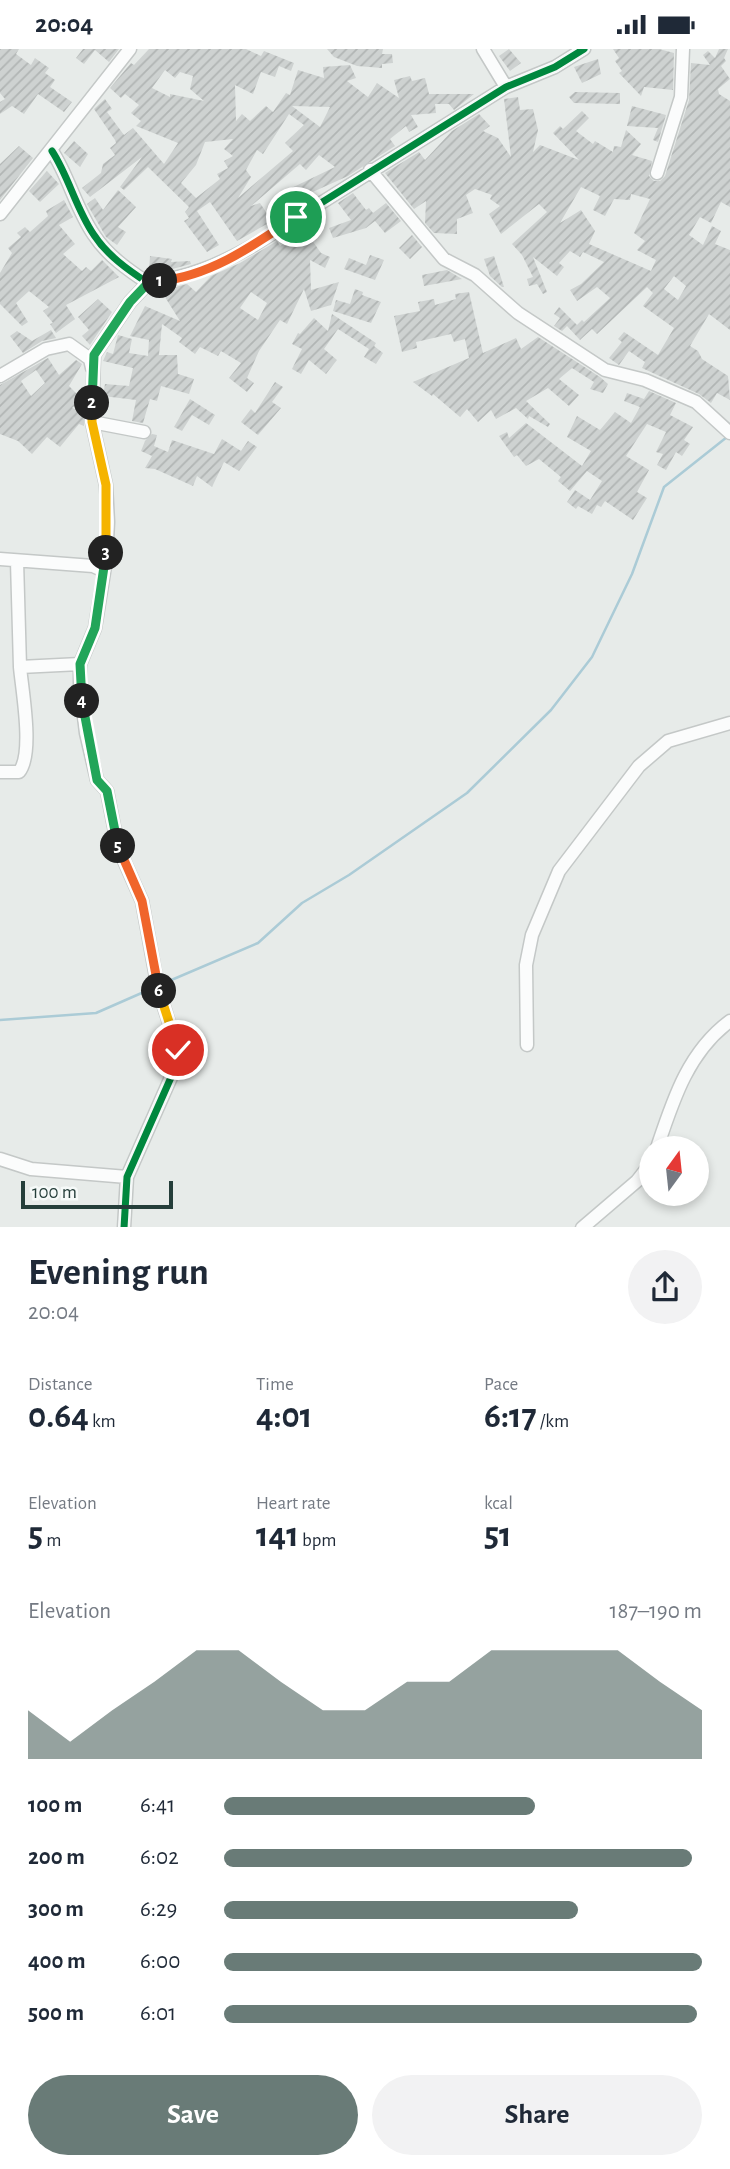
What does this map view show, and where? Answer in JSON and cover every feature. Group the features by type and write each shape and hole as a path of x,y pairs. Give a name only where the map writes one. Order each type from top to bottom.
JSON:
{"street":[{"path":"0,213 52,151 130,49"},
{"path":"482,49 506,87"},
{"path":"125,1227 127,1177 180,1057 158,988 142,901 118,847 107,791 97,780 86,733 80,664 95,628 108,522 106,485 92,422 94,355 130,302 148,283 180,279 223,263 370,170 451,124 506,87 555,67 584,49"},
{"path":"657,173 681,97 683,49"},
{"path":"52,151 65,171 93,235 113,258 148,283"},
{"path":"370,170 444,259 475,275 518,313 605,370 645,380 696,402 730,433"},
{"path":"0,376 46,349 69,344 90,359 92,369"},
{"path":"92,422 145,432"},
{"path":"0,559 93,566 104,571"},
{"path":"0,772 19,772 25,765 17,561"},
{"path":"20,667 80,664"},
{"path":"527,1045 526,965 532,935 559,871 639,767 668,741 730,723"},
{"path":"661,1136 693,1059 711,1035 730,1021"},
{"path":"0,1159 31,1169 127,1177"},
{"path":"582,1227 639,1178"}],"building":[{"path":"0,49 19,49 16,54 31,65 35,58 49,68 45,73 55,80 50,87 72,102 64,112 38,94 24,114 12,106 0,114 0,102 5,99 0,93"},
{"path":"83,49 119,49 109,62 95,50 84,64 76,58"},
{"path":"149,49 246,49 261,56 264,51 294,63 291,71 279,66 275,77 261,72 253,94 235,85 236,121 242,114 250,121 266,106 273,112 286,93 290,95 298,70 324,78 323,67 350,65 356,78 347,81 368,97 377,83 399,98 394,80 410,76 412,81 425,78 429,94 474,94 454,110 449,104 435,104 436,113 411,115 418,127 409,132 406,126 390,139 395,146 348,176 295,200 298,205 290,211 277,195 335,167 319,155 306,170 300,164 251,206 260,203 272,221 237,241 210,202 197,211 219,245 207,252 184,221 189,218 185,212 189,207 148,167 124,190 120,187 142,157 90,197 82,188 101,173 103,164 115,155 110,148 116,143 115,140 94,109 105,99 112,109 107,112 124,135 133,128 164,164 178,143 136,126 141,121 131,113 139,105 125,94 121,98 110,88 131,63 134,65","holes":["165,70 175,78 180,72 193,76 190,89 204,101 170,94 170,97 152,88","292,106 330,107 320,127","289,114 304,125 285,143 293,151 238,198 251,177 246,170 257,150 263,154","233,139 224,149 233,156 224,161 228,168 217,174 220,179 196,198 181,183 196,165 205,142"]},
{"path":"327,49 383,49 382,54 392,54 393,63 382,64 382,68 357,66 334,57"},
{"path":"509,49 521,63 510,71 499,56"},
{"path":"613,49 659,49 674,53 673,90 644,87 641,96 619,73 622,71 615,61 619,58"},
{"path":"719,49 728,49 724,58 726,61 721,66 730,79 718,89 719,94 730,101 730,207 721,202 711,223 700,217 689,235 703,245 712,226 721,231 715,244 730,250 730,330 709,314 690,346 698,351 702,359 728,376 730,400 717,393 711,403 699,394 642,368 645,362 629,351 619,365 609,358 622,342 618,339 624,332 658,355 674,328 643,306 653,293 647,287 597,334 592,329 580,340 567,326 562,331 554,326 560,318 554,314 559,307 577,325 582,320 584,322 610,298 597,287 577,301 570,290 581,284 604,262 583,252 580,257 570,251 559,263 564,267 557,276 533,257 547,292 543,294 537,284 529,286 527,279 533,277 522,255 512,244 547,212 539,204 501,234 489,214 500,206 490,199 492,195 475,189 466,195 473,213 457,219 457,234 434,233 425,223 426,201 414,209 385,173 419,152 425,160 452,131 479,114 490,126 483,131 498,138 511,157 504,99 518,97 520,110 533,109 538,130 533,152 540,145 579,160 553,133 560,126 563,129 582,111 589,118 576,131 593,144 595,141 613,152 614,146 621,147 626,130 641,144 632,155 652,161 649,176 654,181 660,181 665,176 689,100 691,63 710,65 703,55 708,51 715,58","holes":["581,187 600,196 593,210 605,216 614,199 630,200 631,194 650,199 634,233 645,241 637,250 656,260 651,271 589,244 595,231 581,210 560,223","674,276 686,286 678,300 664,289"]},
{"path":"598,59 601,74 582,83 574,67"},
{"path":"575,92 620,93 620,104 574,103 569,97"},
{"path":"632,106 666,115 658,142 653,140 658,128 627,126"},
{"path":"74,141 88,154 80,167 64,153"},
{"path":"19,146 33,158 0,200 0,164"},
{"path":"47,171 59,184 40,202 29,191"},
{"path":"118,190 136,207 118,227 126,232 117,245 106,237 87,204 95,198 103,210"},
{"path":"353,193 366,210 369,208 373,213 386,203 401,221 385,233 375,221 366,228 333,238 329,228 351,220 338,203"},
{"path":"64,200 73,217 59,225 75,244 63,254 82,271 86,267 91,271 102,260 119,277 66,305 75,319 56,333 50,324 53,323 43,311 49,307 29,291 16,303 28,322 22,326 0,304 0,273 12,253 8,248 21,237 17,233 25,227 30,232 48,216 46,211"},
{"path":"319,215 323,221 307,233 321,253 330,257 325,268 310,260 311,290 339,282 331,305 311,311 304,289 287,324 280,320 259,351 247,378 254,383 247,392 229,378 241,363 221,351 218,356 200,347 195,354 179,342 182,338 162,324 159,355 177,355 178,374 194,379 189,394 161,386 157,401 150,399 143,423 132,421 136,400 103,396 105,384 129,386 133,368 103,361 107,352 113,354 118,335 132,339 129,353 148,356 149,340 130,336 145,306 180,321 163,294 166,293 164,290 187,284 196,292 211,276 240,263 277,241 280,246 304,232 300,226","holes":["251,292 267,303 258,320 240,308"]},
{"path":"412,235 422,247 410,259 399,248"},
{"path":"370,255 384,260 375,280 344,269 349,258 366,265"},
{"path":"150,256 172,259 171,262 190,261 191,264 161,272 149,271"},
{"path":"494,256 504,287 490,276 484,259"},
{"path":"447,270 462,279 424,286 422,275"},
{"path":"355,289 363,292 362,295 381,302 371,323 333,311 336,300 350,304"},
{"path":"469,292 483,353 516,338 521,349 538,337 600,377 608,384 603,393 590,389 594,382 572,368 559,379 579,395 569,406 548,388 526,401 550,424 548,427 529,416 528,419 516,408 496,419 491,410 478,422 467,409 460,417 433,394 432,396 413,382 469,358 465,339 454,342 451,334 416,342 417,348 402,352 394,316 420,311 418,302 434,299 435,305 456,299 455,294"},
{"path":"98,299 112,312 90,345 82,336 89,330 78,317"},
{"path":"332,314 376,343 374,346 383,353 376,364 364,357 369,349 338,329 324,349 337,360 326,374 309,360 301,374 292,369 302,349 292,344 298,333 314,318 328,331"},
{"path":"51,330 56,338 42,341 23,353 10,336 17,331 32,341"},
{"path":"48,358 59,375 76,360 82,364 69,386 82,399 72,408 84,412 84,426 79,424 60,447 47,437 32,454 18,441 0,434 0,385","holes":["36,370 45,383 31,396 21,381"]},
{"path":"275,382 283,387 272,402 281,408 258,435 241,422 251,409 255,413"},
{"path":"649,391 676,403 670,415 693,427 684,440 690,444 682,456 676,452 666,470 657,465 663,454 656,452 666,432 647,424 626,456 649,470 637,492 647,498 633,520 605,501 601,507 597,505 592,514 578,506 576,509 567,502 575,490 590,500 602,481 587,471 570,491 558,481 561,477 539,459 526,466 517,455 514,457 499,436 507,432 509,438 526,423 582,466 591,451 567,437 577,416 600,430 615,412 631,423 640,407 624,401 627,393 644,399"},
{"path":"190,399 215,415 209,425 192,415 182,431 174,427"},
{"path":"152,434 157,435 154,446 168,452 172,440 214,454 222,439 241,451 248,441 257,447 239,471 224,462 212,487 197,476 193,486 155,469 145,468 152,456 141,451"}],"waterway":[{"path":"162,984 258,943 302,903 349,875 467,793 551,710 592,657 632,574 664,487 727,437"},
{"path":"0,1020 96,1013 153,988"}],"cycle path":[{"path":"52,151 82,215 99,242 118,262 148,283 162,281 202,270 254,245 506,87 555,67 584,49"},
{"path":"124,1227 127,1177 180,1057 158,988 142,901 118,847 107,791 97,780 86,733 80,664 95,628 106,560 108,522 106,485 92,422 94,355 130,302 148,283"}],"route":[{"path":"178,1050 158,988 157,970 149,945 142,901 118,847 107,791 97,780 86,733 80,664 95,628 106,560 108,522 106,485 92,422 92,369 94,355 130,302 148,283 180,279 223,263 296,217"}]}
